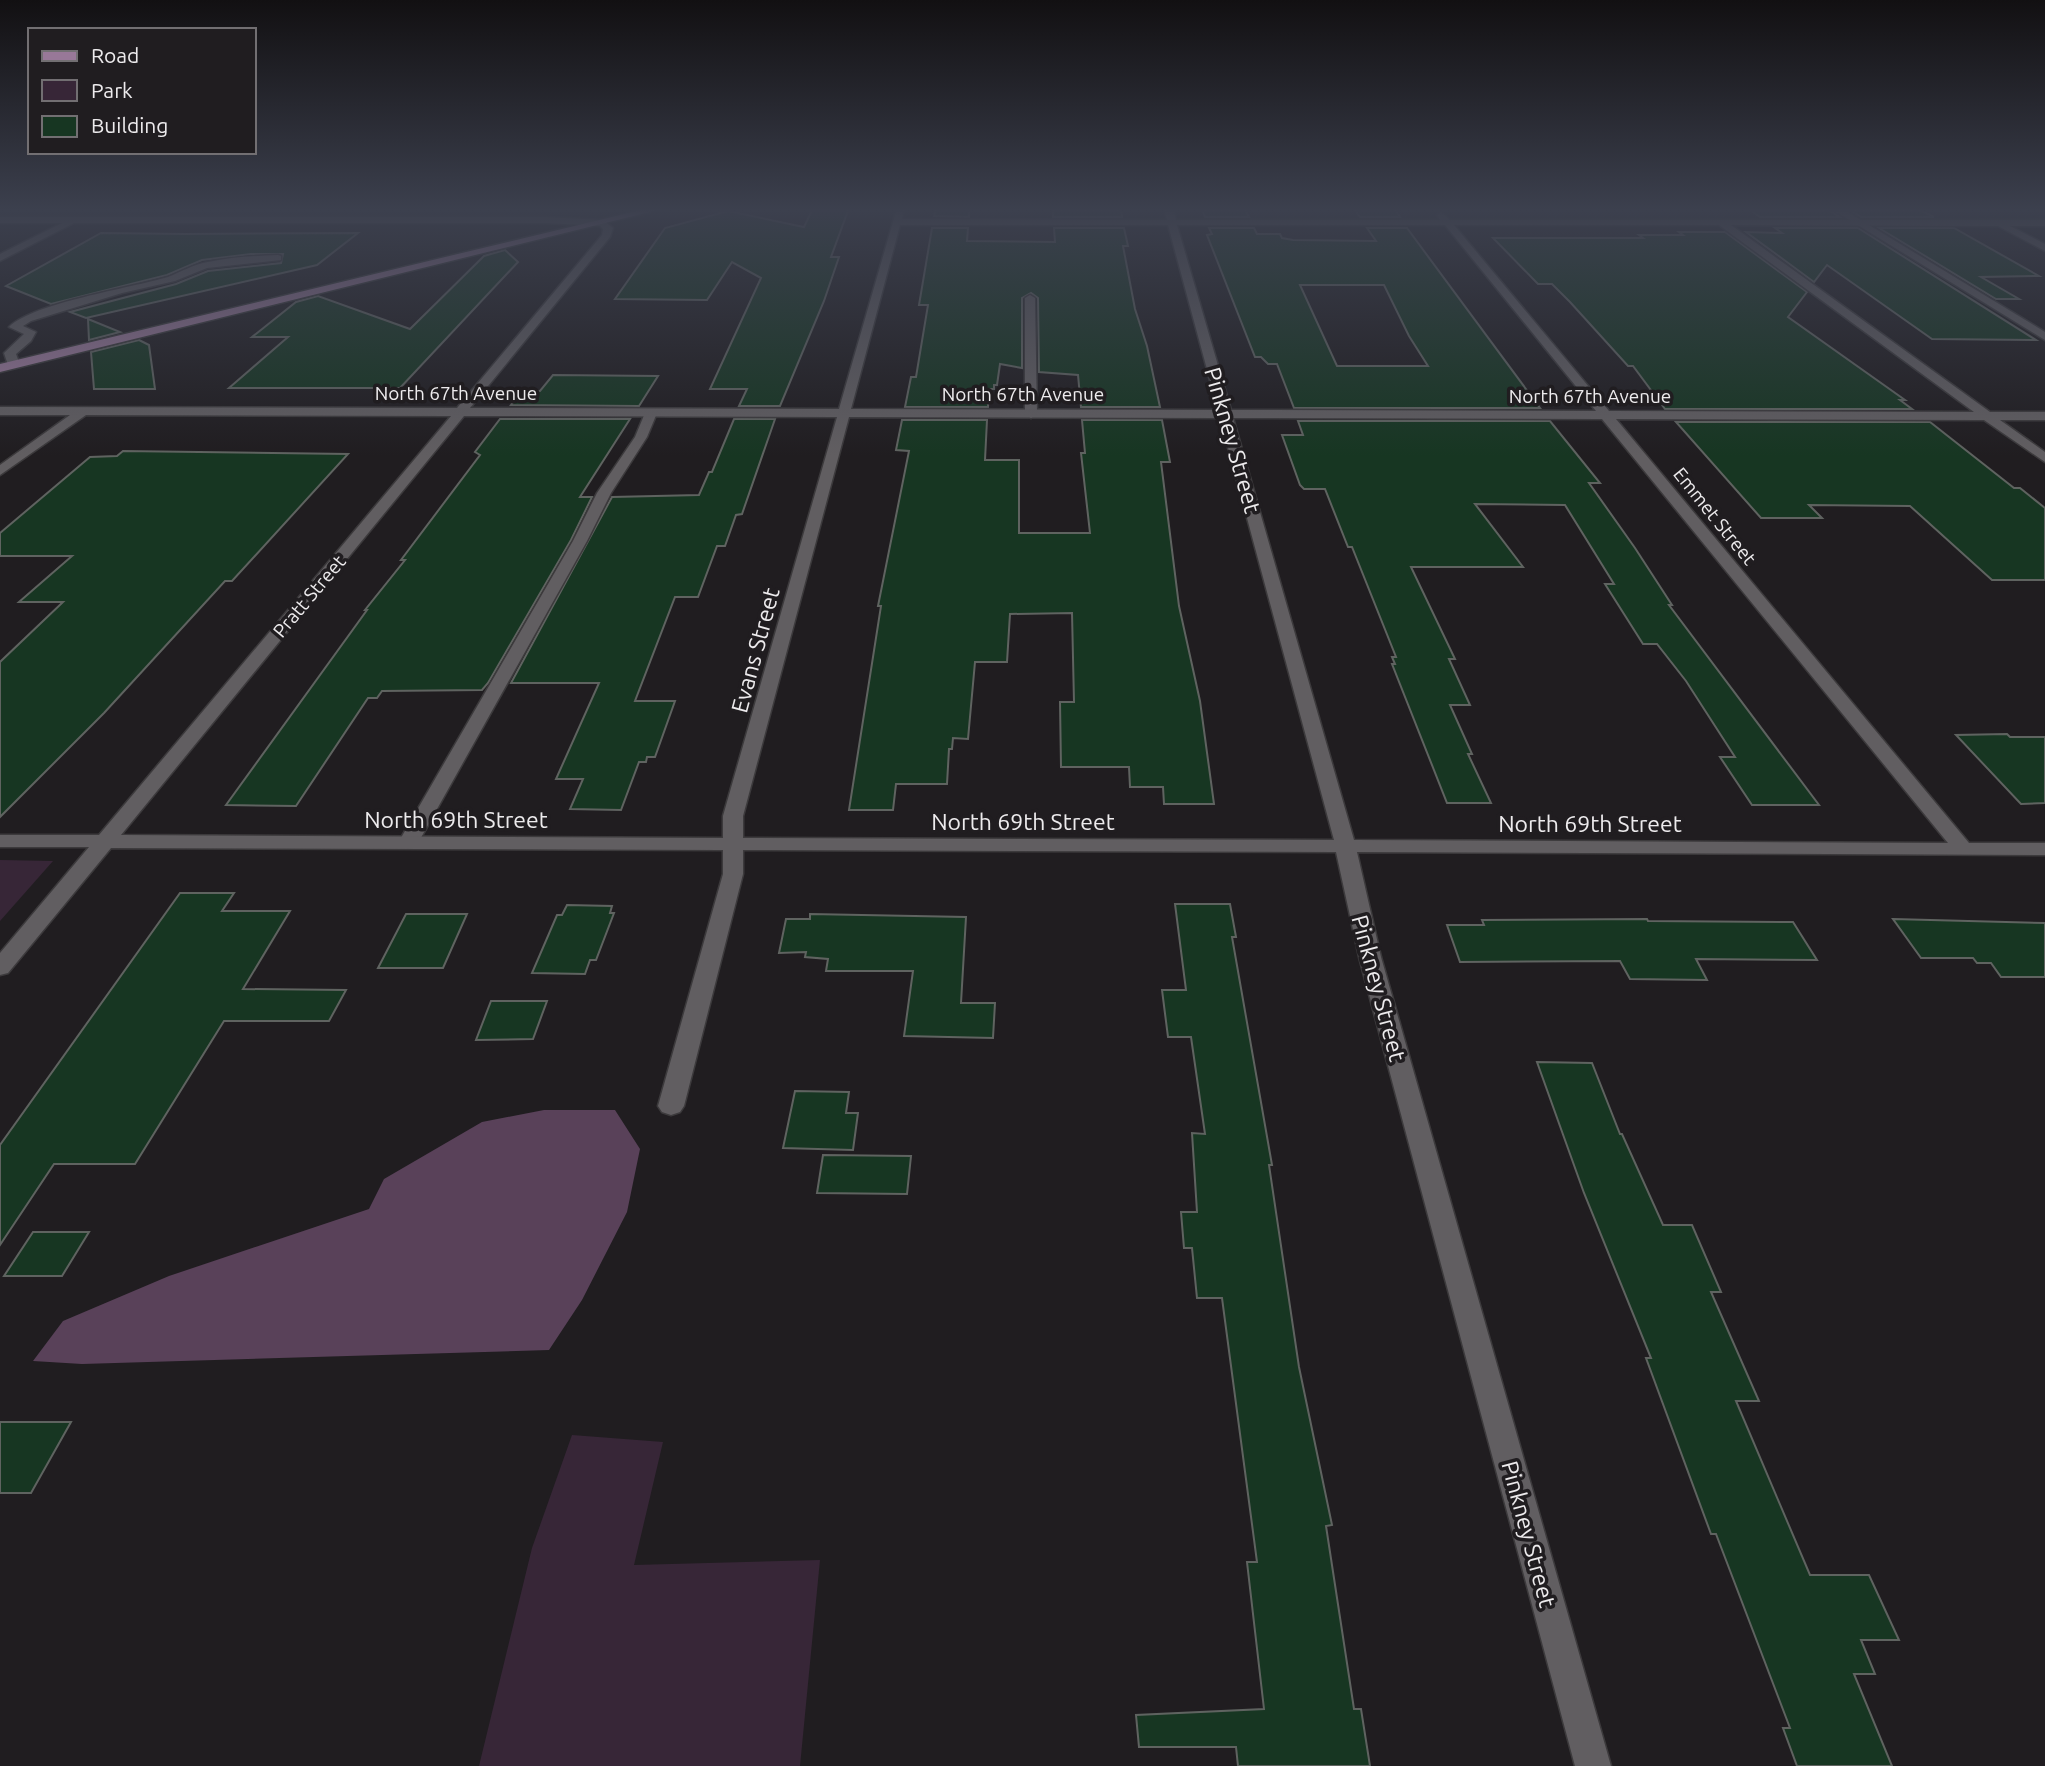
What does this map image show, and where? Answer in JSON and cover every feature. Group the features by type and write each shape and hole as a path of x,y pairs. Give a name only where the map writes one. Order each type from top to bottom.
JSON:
{"main road":[{"path":"0,369 323,290"}],"street":[{"path":"14,365 10,353 27,339 30,332 14,327 27,319 121,290"},
{"name":"Pratt Street","path":"0,968 561,290"},
{"name":"Evans Street","path":"671,1106 733,874 733,816 878,290"},
{"name":"Pinkney Street","path":"1191,290 1338,815 1343,847 1370,957 1593,1766"},
{"name":"Emmet Street","path":"1503,290 1964,849"},
{"path":"1814,290 2045,458"},
{"path":"1969,290 2045,337"},
{"path":"1030,298 1031,414"},
{"name":"North 67th Avenue","path":"0,411 2045,416"},
{"path":"0,471 82,412"},
{"path":"408,843 580,541 604,493 641,437 651,413"},
{"name":"North 69th Street","path":"0,841 2045,849"}],"green space":[{"path":"0,860 53,861 0,921"},
{"path":"572,1435 663,1442 634,1565 820,1560 800,1766 479,1766 532,1548"}],"shaded area":[{"path":"544,1110 615,1110 640,1149 627,1212 582,1300 549,1350 82,1364 33,1361 63,1321 169,1276 369,1209 384,1179 482,1122"}],"building":[{"path":"17,290 105,290 51,304"},
{"path":"152,290 206,290 86,318 70,312"},
{"path":"449,290 491,290 400,388 229,388 288,337 252,337 296,302 318,296 410,329"},
{"path":"621,290 713,290 707,300 615,299"},
{"path":"755,290 828,290 780,406 739,406 747,389 710,389"},
{"path":"921,290 1131,290 1160,407 1081,407 1078,375 1039,372 1038,298 1031,293 1022,298 1022,368 1000,364 997,385 994,385 994,389 989,389 988,407 905,407 911,377 916,377 928,305 919,305"},
{"path":"1229,290 1302,290 1337,366 1428,366 1409,336 1387,290 1453,290 1540,408 1294,408 1277,364 1268,364 1261,357 1255,357"},
{"path":"1558,290 1805,290 1807,292 1788,317 1905,400 1900,400 1912,409 1665,409 1633,366 1628,366"},
{"path":"1863,290 1957,290 2036,340 1932,339"},
{"path":"1982,290 2004,290 2019,299 1996,299"},
{"path":"88,319 120,332 89,340"},
{"path":"139,340 149,345 155,389 94,389 91,352"},
{"path":"553,375 658,376 639,406 511,405 522,391 540,391"},
{"path":"500,419 630,419 580,497 592,497 571,540 488,683 482,690 382,691 377,698 368,698 296,806 226,805 365,610 405,560 401,560 480,455 475,452"},
{"path":"734,419 775,419 742,514 736,515 725,546 717,546 698,597 675,597 635,701 675,701 655,757 647,757 646,762 639,762 621,810 570,809 583,779 556,779 599,683 511,683 612,497 699,495 709,472 712,472"},
{"path":"902,420 987,420 985,460 1019,460 1019,533 1090,533 1081,453 1085,453 1082,420 1162,420 1170,462 1161,462 1179,606 1200,701 1214,804 1164,804 1163,787 1130,787 1129,767 1061,767 1060,702 1074,702 1072,613 1010,614 1007,662 975,662 968,739 953,738 952,749 949,749 947,784 896,784 893,810 849,810 881,606 878,606 909,451 896,450"},
{"path":"1298,421 1550,421 1600,483 1589,483 1672,605 1669,605 1819,805 1752,805 1720,757 1735,757 1686,681 1657,644 1643,644 1605,584 1614,584 1565,505 1475,504 1523,567 1411,567 1455,659 1449,659 1470,705 1450,705 1472,754 1468,754 1491,803 1447,803 1392,664 1395,664 1392,657 1396,657 1352,547 1348,547 1325,489 1304,489 1300,485 1282,435 1303,435"},
{"path":"1676,422 1930,422 2014,488 2020,488 2045,508 2045,580 1992,580 1910,506 1809,505 1822,518 1761,518"},
{"path":"123,451 348,454 232,581 225,581 104,713 0,817 0,662 63,602 19,602 72,556 0,556 0,533 90,457 117,456"},
{"path":"2007,734 2010,737 2045,737 2045,803 2021,804 1956,735"},
{"path":"180,893 234,893 222,911 290,911 243,989 346,990 329,1021 224,1021 135,1164 54,1164 0,1245 0,1145"},
{"path":"1175,904 1230,904 1236,937 1232,937 1272,1165 1269,1165 1299,1367 1332,1525 1326,1526 1354,1709 1361,1709 1370,1766 1238,1766 1236,1747 1139,1747 1136,1715 1264,1709 1247,1562 1257,1562 1222,1298 1197,1298 1192,1248 1184,1248 1181,1212 1197,1212 1192,1133 1205,1134 1191,1037 1168,1037 1162,990 1186,990"},
{"path":"567,905 612,906 610,913 614,913 596,960 590,960 585,974 532,973 557,915 562,915"},
{"path":"406,914 467,914 443,968 378,968"},
{"path":"810,914 966,917 961,1003 995,1003 993,1038 904,1036 913,971 826,971 828,959 805,957 806,952 779,953 786,919 810,919"},
{"path":"1893,919 2045,923 2045,977 2001,977 1991,963 1977,963 1973,958 1921,958"},
{"path":"1482,920 1793,922 1817,960 1696,959 1707,980 1630,979 1620,961 1460,962 1447,925 1484,925"},
{"path":"491,1001 547,1001 533,1039 476,1040"},
{"path":"1537,1062 1592,1063 1620,1134 1663,1225 1692,1225 1721,1292 1711,1292 1759,1401 1736,1401 1810,1575 1869,1575 1899,1640 1861,1640 1875,1674 1854,1674 1892,1766 1797,1766 1783,1728 1790,1728 1716,1534 1711,1534 1646,1358 1651,1358 1584,1193"},
{"path":"795,1091 849,1092 846,1113 858,1113 853,1150 783,1148"},
{"path":"823,1155 911,1156 907,1194 817,1193"},
{"path":"33,1232 89,1232 62,1276 4,1276"},
{"path":"0,1422 71,1422 31,1493 0,1493"}]}
